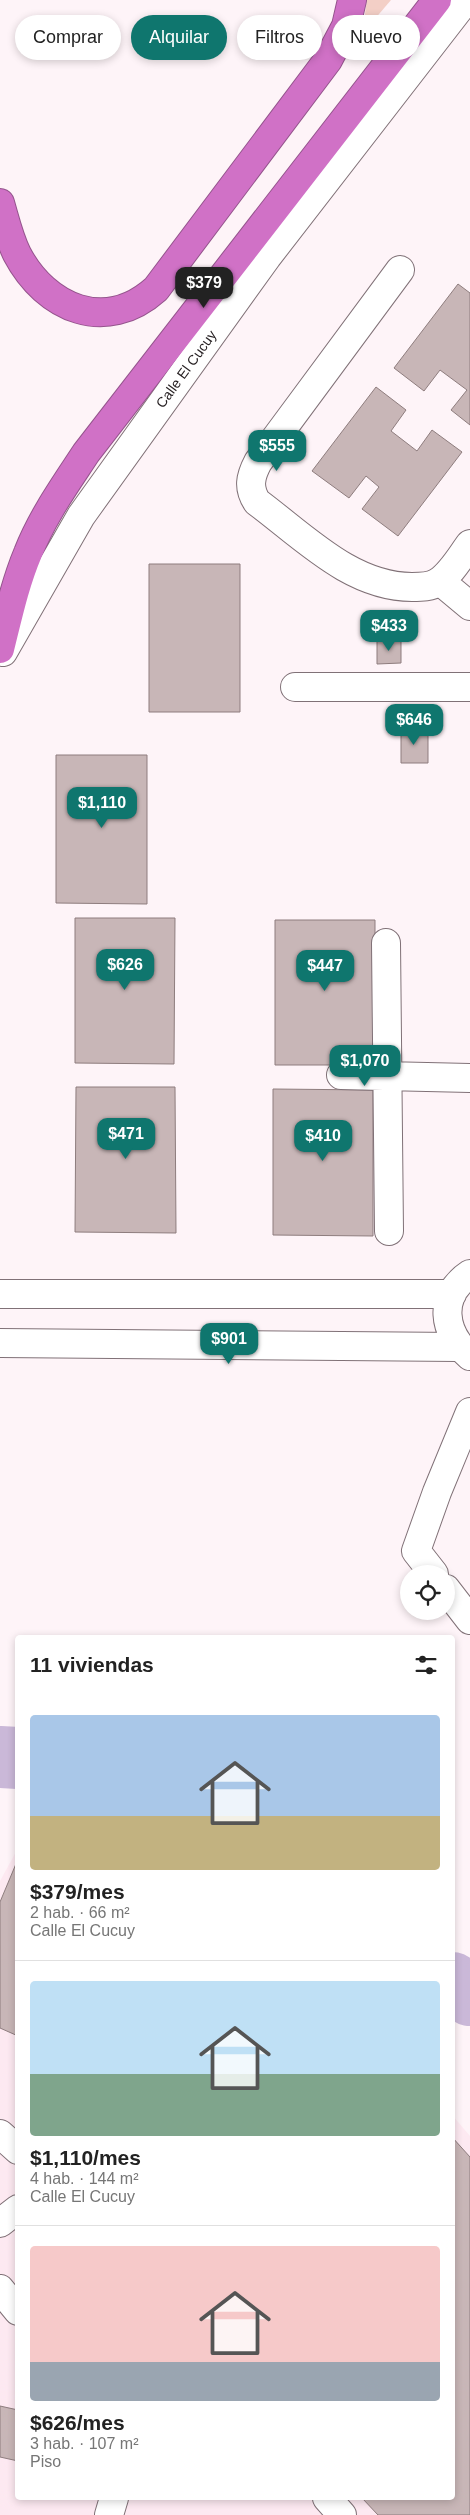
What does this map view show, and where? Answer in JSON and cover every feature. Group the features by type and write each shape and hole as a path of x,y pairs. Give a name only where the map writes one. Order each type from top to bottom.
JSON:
{"highway":[{"path":"0,203 17,253 27,270 53,295 88,312 103,314 120,311 136,305 156,289 328,60 346,26 352,0"},
{"path":"0,649 16,588 28,552 44,520 86,453 437,0"}],"street":[{"name":"Calle El Cucuy","path":"0,657 87,508 267,257 466,0"},
{"path":"400,270 258,462 253,473 251,492 258,502 353,572 402,586 422,586 440,581 470,544"},
{"path":"440,581 470,606"},
{"path":"295,687 470,687"},
{"path":"386,943 389,1231"},
{"path":"341,1075 470,1078"},
{"path":"464,1352 451,1334 447,1321 447,1307 452,1294 462,1279 470,1274"},
{"path":"0,1294 452,1294"},
{"path":"0,1343 464,1352"},
{"path":"427,1565 416,1551 437,1492 470,1412"},
{"path":"455,1601 470,1620"},
{"path":"0,2134 15,2147"},
{"path":"0,2223 15,2211"},
{"path":"0,2290 15,2308"},
{"path":"109,2515 113,2500"},
{"path":"329,2500 342,2515"}],"shaded area":[{"path":"367,0 391,0 378,15 365,15"},
{"path":"15,1854 15,2500 455,2500 455,2118 470,2136 470,2515 0,2515 0,1881"}],"building":[{"path":"458,284 470,293 470,425 451,410 467,390 440,370 424,391 394,368"},
{"path":"376,387 406,410 391,431 417,451 432,430 462,452 398,536 362,509 379,487 366,476 349,498 312,471"},
{"path":"149,564 240,564 240,712 149,712"},
{"path":"401,639 401,663 377,664 377,640"},
{"path":"401,728 428,728 428,763 401,763"},
{"path":"56,755 147,755 147,904 56,903"},
{"path":"75,918 175,918 174,1064 75,1063"},
{"path":"275,920 375,920 375,1065 275,1065"},
{"path":"76,1087 175,1087 176,1233 75,1232"},
{"path":"273,1089 373,1090 373,1236 273,1235"},
{"path":"15,1866 15,2035 0,2028 0,1902"},
{"path":"455,2140 470,2157 470,2515 378,2515 364,2500 455,2500"},
{"path":"0,2406 15,2409 15,2460 0,2457"}],"waterway":[{"path":"0,1757 15,1758"},
{"path":"455,1985 470,1995"}]}
